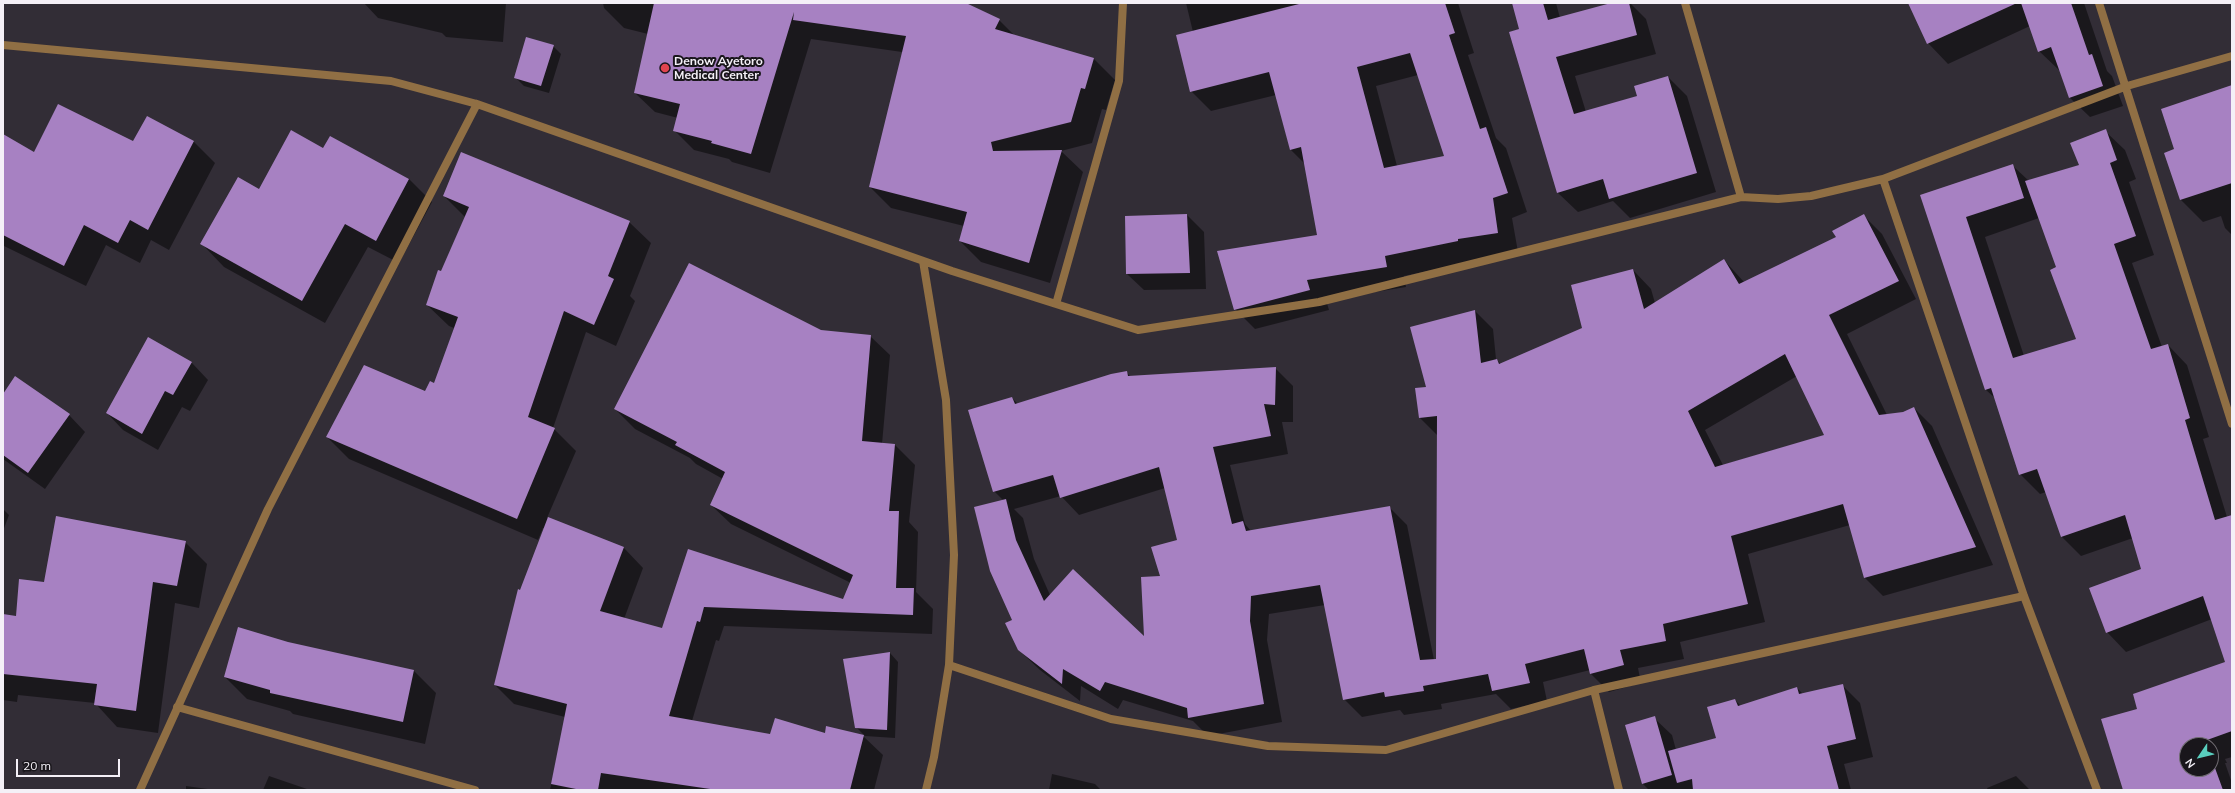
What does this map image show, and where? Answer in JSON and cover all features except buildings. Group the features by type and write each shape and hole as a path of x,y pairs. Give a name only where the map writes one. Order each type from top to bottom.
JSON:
{"street":[{"path":"1056,304 1119,81 1123,3"},
{"path":"1685,3 1741,197"},
{"path":"2100,3 2232,424"},
{"path":"3,46 391,81 477,104 923,261 1138,330 1304,305 1741,197 1778,199 1811,196 1884,179 2127,86 2232,56"},
{"path":"140,790 268,509 477,104"},
{"path":"1884,179 2024,596 2096,790"},
{"path":"923,261 946,400 954,556 949,665 934,757 926,790"},
{"path":"949,665 1111,719 1268,746 1386,750 1594,690 2024,596"},
{"path":"1594,690 1619,790"},
{"path":"178,707 474,790"}],"place":[{"name":"Denow Ayetoro Medical Center","path":"665,68"}]}
